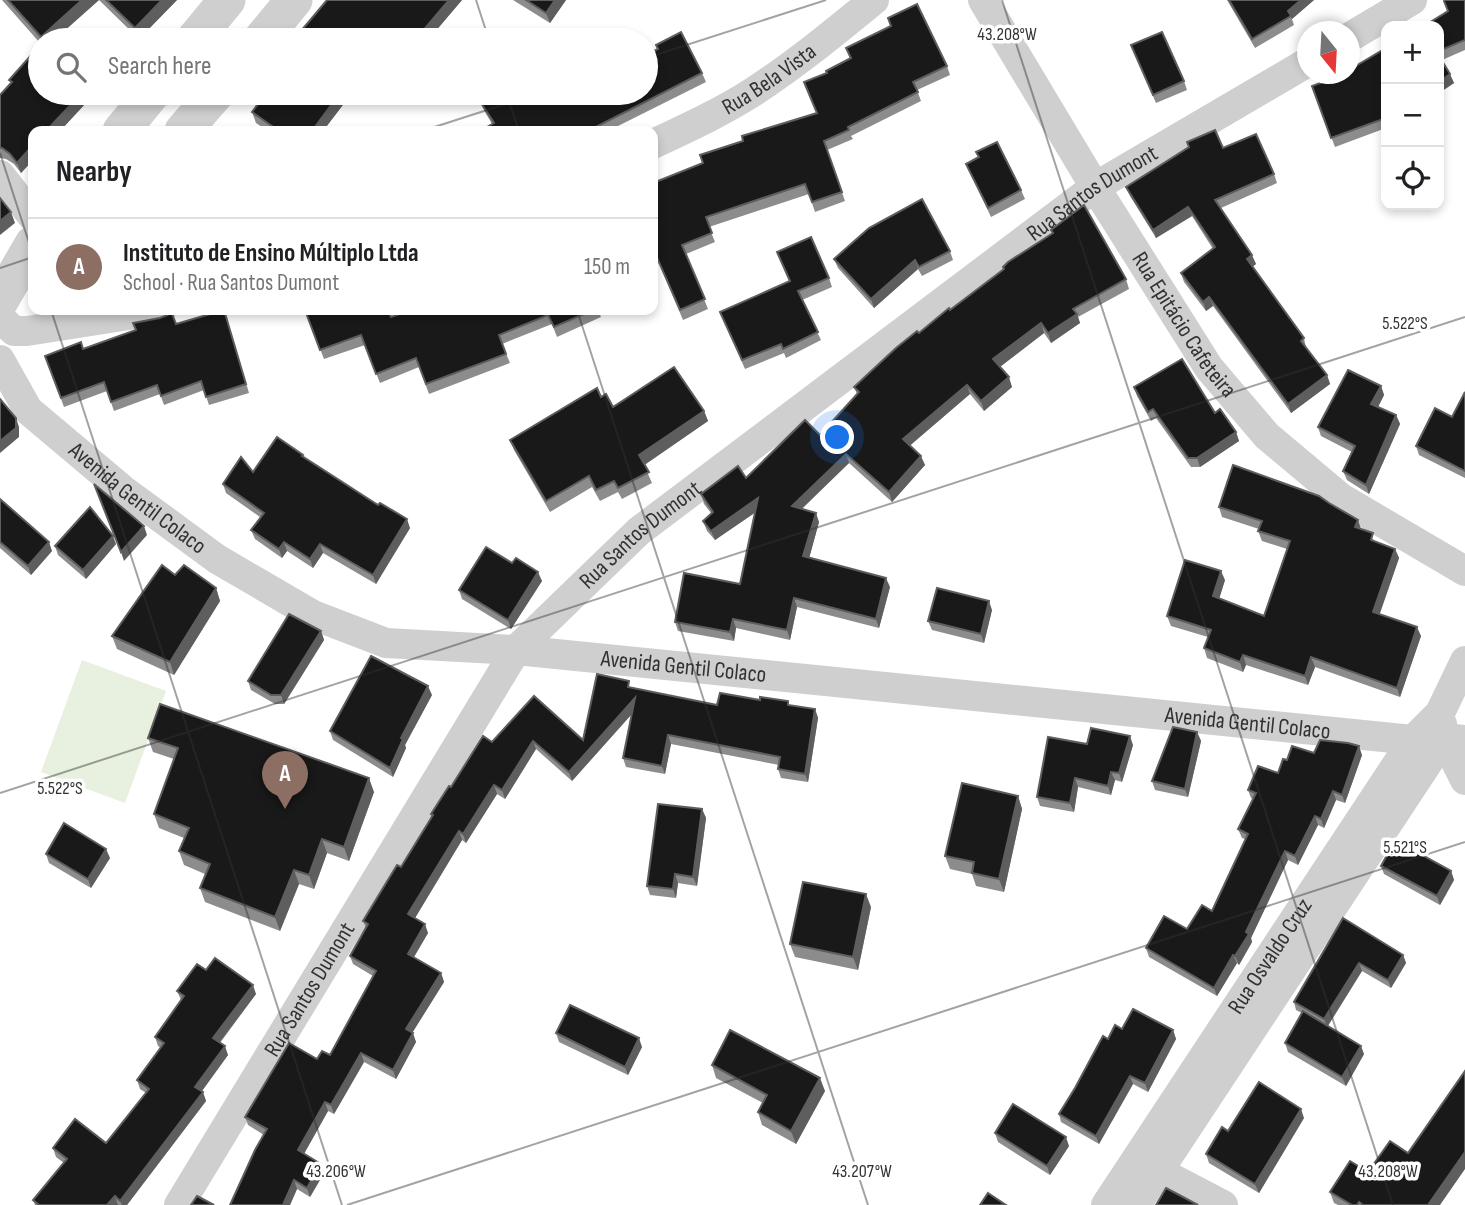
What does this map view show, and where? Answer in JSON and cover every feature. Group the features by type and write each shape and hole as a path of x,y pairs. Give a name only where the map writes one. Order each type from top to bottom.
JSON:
{"street":[{"path":"204,28 227,0"},
{"path":"238,0 261,28"},
{"path":"271,28 294,0"},
{"name":"Rua Bela Vista","path":"658,142 752,93 811,51 874,0"},
{"name":"Rua Epitácio Cafeteira","path":"983,0 1095,187 1209,368 1267,436 1341,498 1465,571"},
{"path":"1360,31 1412,0"},
{"name":"Rua Santos Dumont","path":"179,1205 516,650 639,531 1095,187 1297,68"},
{"path":"125,126 142,105"},
{"path":"187,126 206,105"},
{"path":"0,175 28,211"},
{"path":"0,302 28,253"},
{"path":"0,302 28,286"},
{"path":"0,318 14,331 27,331 129,315"},
{"name":"Avenida Gentil Colaco","path":"0,360 28,410 122,490 218,559 313,615 386,643 516,650 1413,740 1450,730"},
{"name":"Rua Osvaldo Cruz","path":"1106,1205 1149,1163 1450,730 1465,662"},
{"path":"1450,730 1465,780"},
{"name":"Rua Osvaldo Cruz","path":"1136,1205 1149,1163 1413,740"},
{"path":"1149,1163 1223,1205"}],"green space":[{"path":"82,660 166,691 125,803 41,772"}],"building":[{"path":"8,0 82,0 51,28 33,28"},
{"path":"106,0 162,0 135,28"},
{"path":"327,0 449,0 425,28 304,28"},
{"path":"526,0 555,0 546,13"},
{"path":"1229,0 1301,0 1288,11 1291,16 1252,39"},
{"path":"1465,0 1465,40 1444,49 1444,21 1432,21 1448,11 1444,1"},
{"path":"917,4 947,66 913,82 918,92 824,141 842,192 812,202 805,184 706,217 712,233 682,245 705,299 680,310 658,260 658,181 703,163 700,155 743,141 742,136 817,113 804,82 827,73 826,71 851,58 846,48 891,26 888,18"},
{"path":"681,32 702,73 658,95 658,44"},
{"path":"1162,32 1184,81 1153,95 1131,45"},
{"path":"1381,51 1381,120 1331,138 1312,86 1360,84 1360,63"},
{"path":"28,59 28,105 71,105 51,126 28,126 28,151 17,163 10,154 0,148 0,95 12,82 9,80"},
{"path":"1444,64 1450,74 1444,78"},
{"path":"257,105 331,105 316,126 272,126 252,112"},
{"path":"482,105 639,105 598,126 489,126 494,123"},
{"path":"1215,130 1223,148 1256,134 1274,174 1215,200 1252,255 1247,259 1304,338 1301,341 1327,375 1288,404 1209,297 1203,302 1181,273 1215,247 1188,207 1153,230 1126,187 1189,147 1187,142"},
{"path":"997,142 1021,190 988,208 966,164 979,157 976,152"},
{"path":"0,198 11,212 0,221"},
{"path":"922,199 950,251 919,267 915,260 871,299 834,259 869,228"},
{"path":"1084,205 1126,279 1073,309 1077,314 1048,333 1041,323 993,359 1009,377 981,401 967,385 903,439 921,456 889,492 846,454 792,506 816,513 803,556 886,578 876,619 794,598 787,630 733,619 730,632 675,622 684,573 740,584 758,498 711,531 703,521 713,512 701,494 738,466 746,478 805,420 820,435 859,392 854,387 896,348 1004,269 1008,262 1053,233 1051,230"},
{"path":"811,237 829,278 798,291 818,332 783,349 781,344 742,360 720,312 790,281 777,252"},
{"path":"173,315 176,324 207,315 225,315 246,384 206,397 201,381 161,396 157,385 111,402 104,382 61,398 45,356 81,342 83,349 136,330 133,323"},
{"path":"307,315 548,315 499,335 506,354 426,384 416,358 376,374 361,335 320,350"},
{"path":"548,315 582,315 554,327"},
{"path":"1182,359 1215,413 1220,409 1236,432 1197,458 1188,458 1153,409 1148,412 1134,387"},
{"path":"674,367 704,411 639,455 649,472 618,488 614,481 596,490 589,476 546,501 510,440 597,388 601,397 606,394 613,407"},
{"path":"1348,370 1381,386 1371,404 1396,415 1366,485 1343,471 1355,446 1318,427"},
{"path":"1465,392 1465,471 1416,446 1435,408 1452,417"},
{"path":"0,399 16,418 16,428 0,441"},
{"path":"277,437 378,505 380,503 407,519 373,575 320,544 310,559 284,542 279,549 251,530 264,513 223,484 241,457 253,472"},
{"path":"1233,465 1319,496 1358,520 1355,527 1373,533 1371,540 1395,549 1373,612 1417,627 1397,688 1311,657 1305,676 1243,655 1240,662 1204,648 1211,630 1167,616 1185,560 1221,571 1213,596 1264,616 1290,541 1258,531 1262,521 1219,507"},
{"path":"94,484 144,526 121,552"},
{"path":"0,499 49,542 28,566 0,542"},
{"path":"90,507 113,536 83,570 55,546"},
{"path":"486,547 512,563 516,558 538,572 508,620 459,590"},
{"path":"162,565 175,575 184,565 216,588 170,662 112,636"},
{"path":"937,588 989,601 981,634 928,621"},
{"path":"289,614 321,631 281,695 271,695 248,681"},
{"path":"371,656 428,686 401,738 403,739 390,768 330,731"},
{"path":"597,674 629,681 628,687 717,705 720,693 760,700 760,697 788,701 788,705 815,709 805,774 778,769 780,757 668,735 662,766 623,758 635,698 569,772 533,741 502,790 494,785 463,834 459,831 408,914 425,924 408,954 441,973 406,1029 413,1033 393,1070 361,1053 331,1105 325,1102 298,1150 321,1164 307,1188 294,1180 283,1205 230,1205 267,1129 245,1117 289,1043 317,1059 322,1051 330,1055 376,971 350,956 368,924 363,921 397,865 401,867 433,815 431,814 483,736 492,742 534,696 583,740"},
{"path":"160,704 369,778 344,847 322,839 309,875 294,870 275,917 200,888 210,864 179,851 189,828 154,814 178,748 148,738"},
{"path":"1173,727 1197,732 1185,789 1152,781"},
{"path":"1091,728 1130,736 1119,773 1111,772 1108,786 1075,778 1070,803 1037,797 1048,737 1087,744"},
{"path":"1320,740 1359,746 1342,795 1333,791 1321,819 1315,816 1295,856 1285,851 1246,932 1249,934 1214,988 1146,948 1164,916 1187,929 1202,905 1212,911 1248,834 1238,829 1256,793 1248,790 1258,766 1278,773 1292,746 1314,753"},
{"path":"962,783 1018,796 999,879 972,873 974,862 945,856"},
{"path":"658,804 702,809 693,877 675,874 673,889 647,886"},
{"path":"64,823 106,849 88,879 46,854"},
{"path":"1395,840 1451,871 1437,896 1381,866"},
{"path":"803,882 866,894 853,957 790,944"},
{"path":"1343,918 1403,955 1388,980 1359,963 1324,1019 1294,1002"},
{"path":"215,958 253,985 213,1038 225,1046 195,1087 203,1092 120,1201 115,1196 107,1205 39,1205 33,1200 67,1159 53,1148 75,1119 106,1143 149,1089 137,1080 164,1043 155,1037 184,996 177,991 197,964 206,970"},
{"path":"570,1005 639,1038 625,1067 556,1033"},
{"path":"1133,1009 1173,1030 1145,1083 1130,1076 1096,1136 1059,1114 1103,1036 1108,1039 1115,1025 1122,1029"},
{"path":"1303,1011 1361,1046 1342,1077 1285,1043"},
{"path":"730,1030 820,1078 791,1131 758,1112 767,1095 712,1065"},
{"path":"1465,1071 1465,1152 1428,1205 1363,1205 1359,1202 1352,1205 1330,1192 1350,1161 1368,1172 1390,1141 1408,1153"},
{"path":"1259,1082 1301,1109 1255,1184 1206,1154 1222,1127 1228,1131"},
{"path":"1013,1104 1066,1137 1047,1166 995,1133"},
{"path":"1166,1188 1198,1205 1156,1205"},
{"path":"988,1193 1006,1205 980,1205"},
{"path":"197,1196 214,1205 191,1205"}],"place":[{"name":"Instituto de Ensino Múltiplo Ltda","path":"285,809"}]}
